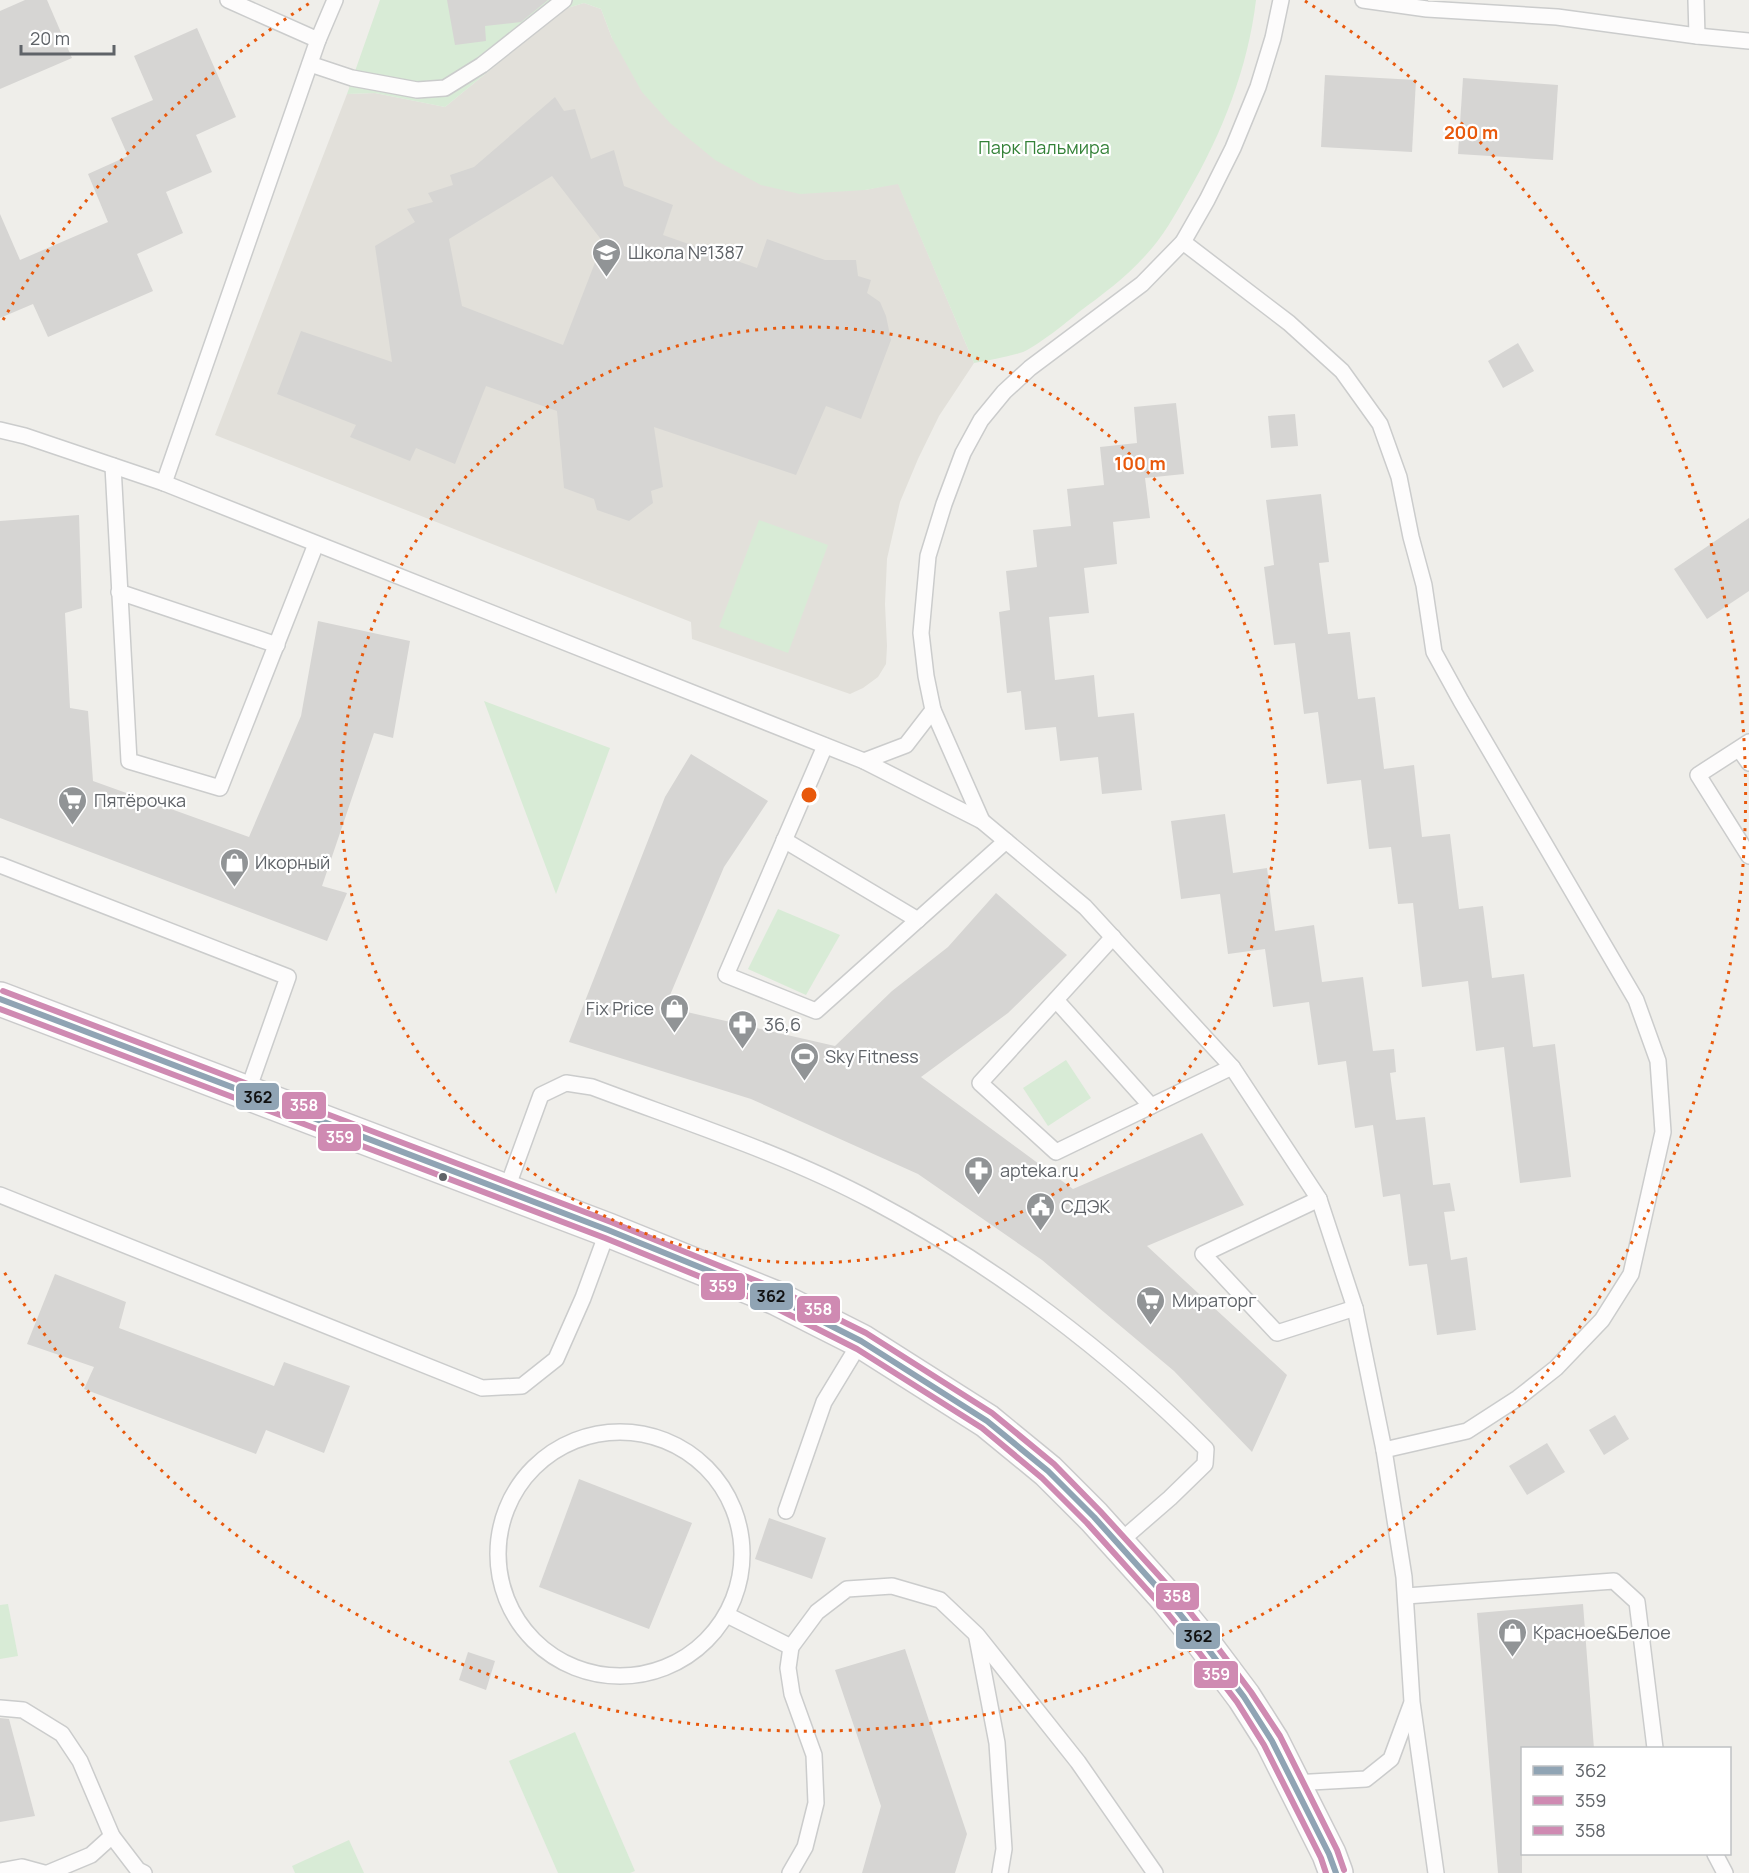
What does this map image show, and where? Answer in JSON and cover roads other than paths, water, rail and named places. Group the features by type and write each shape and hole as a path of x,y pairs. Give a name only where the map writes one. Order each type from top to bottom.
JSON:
{"street":[{"path":"0,999 608,1230 776,1298 861,1341 987,1421 1048,1471 1117,1544 1166,1597 1244,1697 1272,1741 1329,1854 1336,1873"}],"lane":[{"path":"228,0 318,40"},
{"path":"164,483 318,40 335,0"},
{"path":"310,64 352,78 417,90 445,88 482,65 564,0"},
{"path":"982,821 933,710 926,676 921,633 928,555 944,504 963,453 981,420 1004,392 1030,368 1142,284 1183,242 1233,148 1258,87 1273,38 1281,0"},
{"path":"1363,0 1427,9 1557,17 1697,36 1749,40"},
{"path":"1696,0 1697,36"},
{"path":"1183,242 1289,323 1342,371 1380,424 1399,477 1411,537 1424,585 1434,652 1636,1000 1658,1061 1663,1132 1631,1274 1602,1320 1556,1368 1518,1398 1467,1431 1384,1450"},
{"path":"0,430 25,436 164,483 864,761 982,821 1085,907 1232,1066 1319,1199 1355,1308 1384,1450 1406,1596 1412,1702 1436,1873"},
{"path":"113,466 129,762 220,788 316,544"},
{"path":"119,592 277,645"},
{"path":"864,761 906,745 933,710"},
{"path":"825,746 726,975 816,1011 1006,841"},
{"path":"1749,763 1744,746 1698,775 1749,856"},
{"path":"784,840 918,920"},
{"path":"0,864 288,977 247,1093"},
{"path":"1113,937 980,1083 1056,1152 1232,1066"},
{"path":"1056,1000 1151,1106"},
{"path":"506,1191 541,1095 566,1083 592,1087 788,1161 872,1200 953,1246 1055,1317 1172,1416 1206,1449 1205,1464 1117,1544"},
{"path":"0,1195 482,1388 522,1386 556,1359 583,1298 608,1230"},
{"path":"1319,1199 1203,1254 1277,1333 1355,1308"},
{"path":"786,1511 824,1402 861,1341"},
{"path":"611,1430 673,1442 717,1476 738,1516 736,1590 727,1616 698,1650 657,1671 618,1677 576,1669 552,1657 521,1627 502,1588 499,1529 518,1484 559,1446 611,1430"},
{"path":"1406,1596 1614,1581 1637,1602 1655,1747"},
{"path":"790,1873 805,1847 816,1803 814,1755 792,1694 788,1668 790,1647 817,1612 847,1589 892,1586 940,1599 977,1635 1078,1762 1155,1873"},
{"path":"727,1616 790,1647"},
{"path":"977,1635 998,1743 1004,1849 1000,1873"},
{"path":"1293,1783 1366,1779 1391,1759 1412,1702"},
{"path":"0,1708 23,1710 62,1734 80,1761 112,1836 138,1870 144,1873"},
{"path":"0,1871 22,1867 46,1873 91,1855 112,1836"},
{"path":"1715,1855 1725,1873"}],"place":[{"name":"Школа №1387","path":"607,278"},
{"name":"Пятёрочка","path":"73,826"},
{"name":"Икорный","path":"234,888"},
{"name":"Fix Price","path":"675,1034"},
{"name":"36,6","path":"743,1050"},
{"name":"Sky Fitness","path":"804,1082"},
{"name":"apteka.ru","path":"979,1196"},
{"name":"СДЭК","path":"1040,1232"},
{"name":"Мираторг","path":"1151,1326"},
{"name":"Красное&Белое","path":"1512,1658"}],"park label":[{"name":"Парк Пальмира","path":"1044,147"}]}
